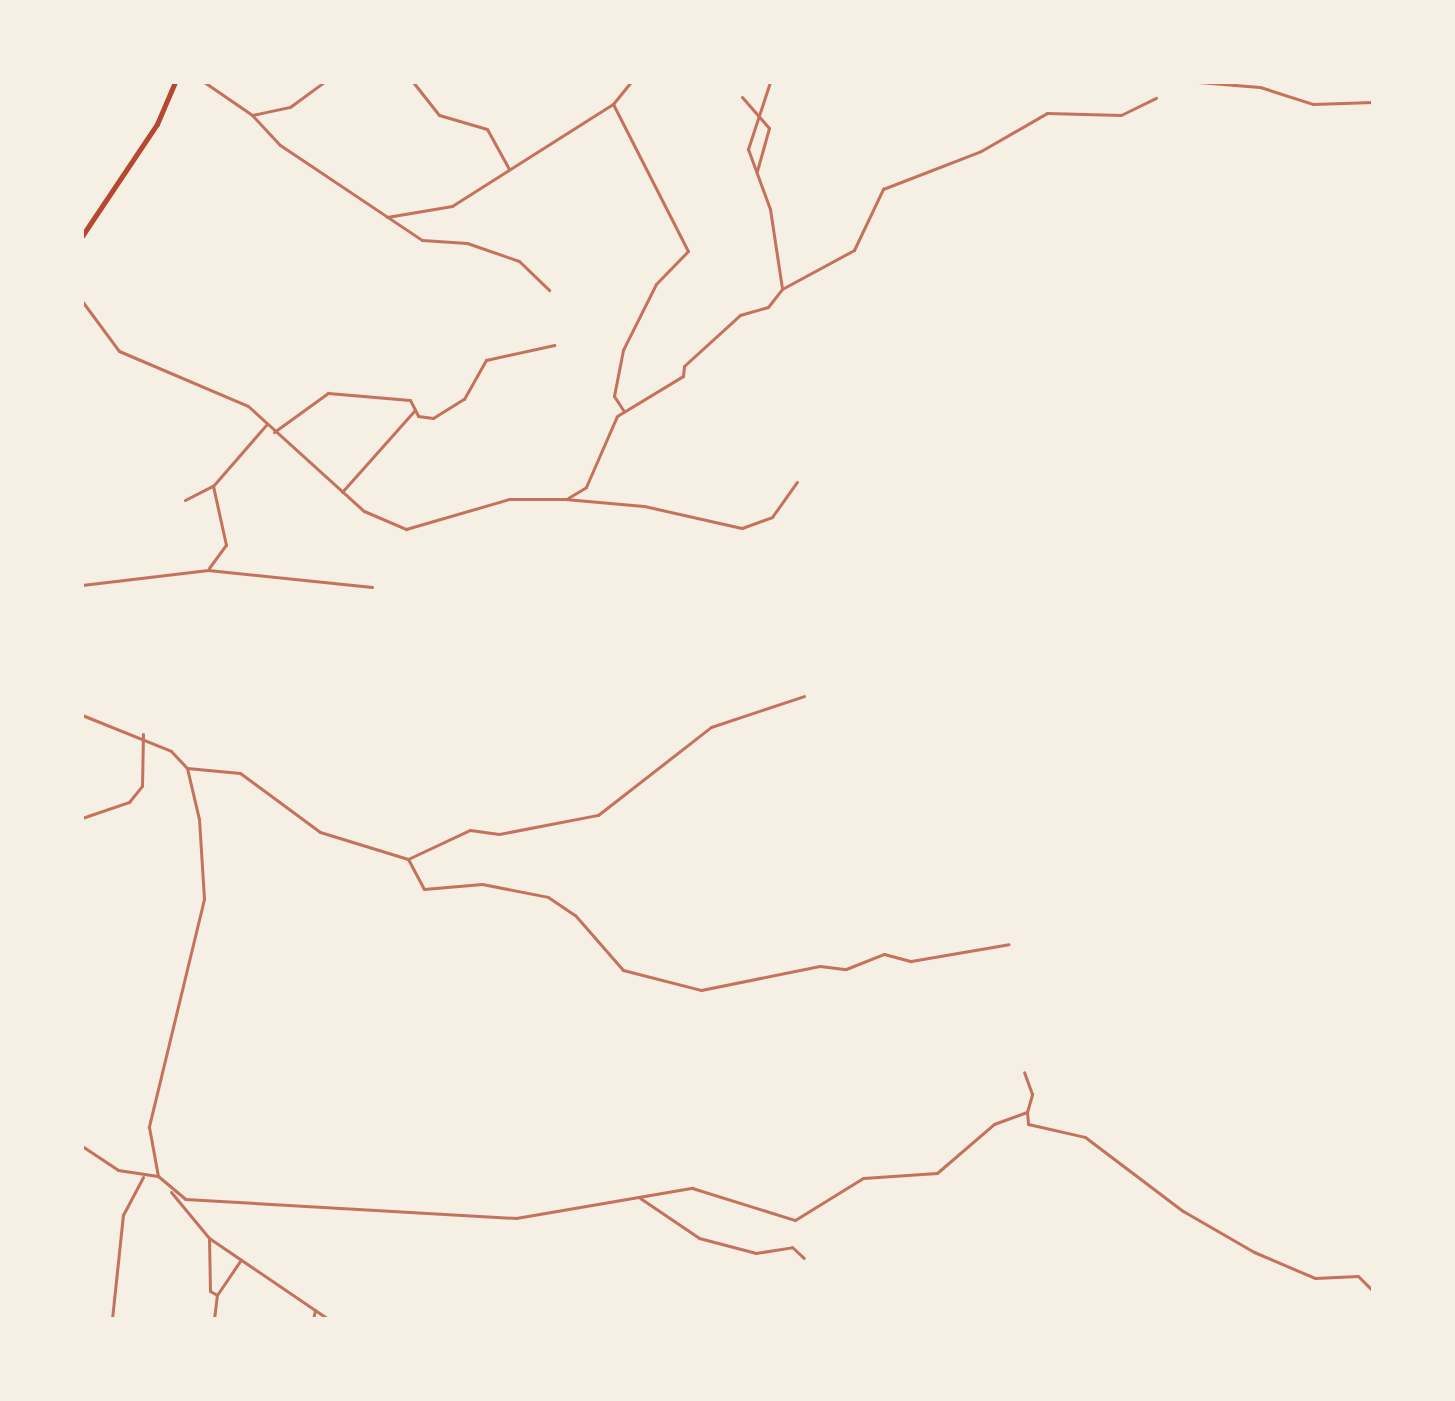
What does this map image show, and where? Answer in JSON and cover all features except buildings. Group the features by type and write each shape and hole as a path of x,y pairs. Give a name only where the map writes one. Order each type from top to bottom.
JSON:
{"highway":[{"path":"82,236 157,124 175,82"}],"street":[{"path":"204,82 252,115 280,145 433,245 467,243 519,261 549,290"},
{"path":"252,115 290,107 324,82"},
{"path":"413,82 439,115 487,129 509,169"},
{"path":"387,217 452,206 613,104 631,82"},
{"path":"770,82 756,109 748,149 757,171 782,289"},
{"path":"1198,82 1260,87 1313,104 1373,102"},
{"path":"742,97 756,109 769,135 757,171"},
{"path":"565,499 586,487 624,410 683,376 684,366 740,315 768,307 782,289 854,250 883,189 981,151 1047,113 1121,115 1156,98"},
{"path":"613,104 688,251 656,284 623,350 614,396 624,410"},
{"path":"82,301 119,351 230,395 342,492 406,529 509,499 565,499 644,506 742,528 772,517 797,482"},
{"path":"274,432 328,393 410,400 415,410 433,418 447,414 486,360 554,345"},
{"path":"342,492 415,410"},
{"path":"185,500 213,486 267,425"},
{"path":"205,570 226,545 213,486"},
{"path":"82,585 205,570 372,587"},
{"path":"82,715 143,734 187,768 240,773 320,832 408,859 470,830 499,834 598,815 711,727 804,696"},
{"path":"82,818 129,802 142,786 143,734"},
{"path":"187,768 207,866 152,1099 158,1176 209,1238 328,1319"},
{"path":"408,859 424,889 482,884 548,897 575,915 623,970 701,990 820,966 846,969 884,954 911,961 1009,944"},
{"path":"1024,1072 1032,1094 1027,1112 1028,1124 1085,1137 1183,1211 1254,1252 1315,1278 1358,1276 1373,1291"},
{"path":"171,1192 217,1204 516,1218 692,1188 795,1220 863,1178 937,1173 994,1124 1027,1112"},
{"path":"82,1146 143,1177 158,1176"},
{"path":"112,1319 123,1215 143,1177"},
{"path":"640,1198 699,1238 756,1253 792,1247 804,1258"},
{"path":"209,1238 206,1269 217,1295"},
{"path":"214,1319 217,1295 240,1261"},
{"path":"313,1319 315,1310"}]}
